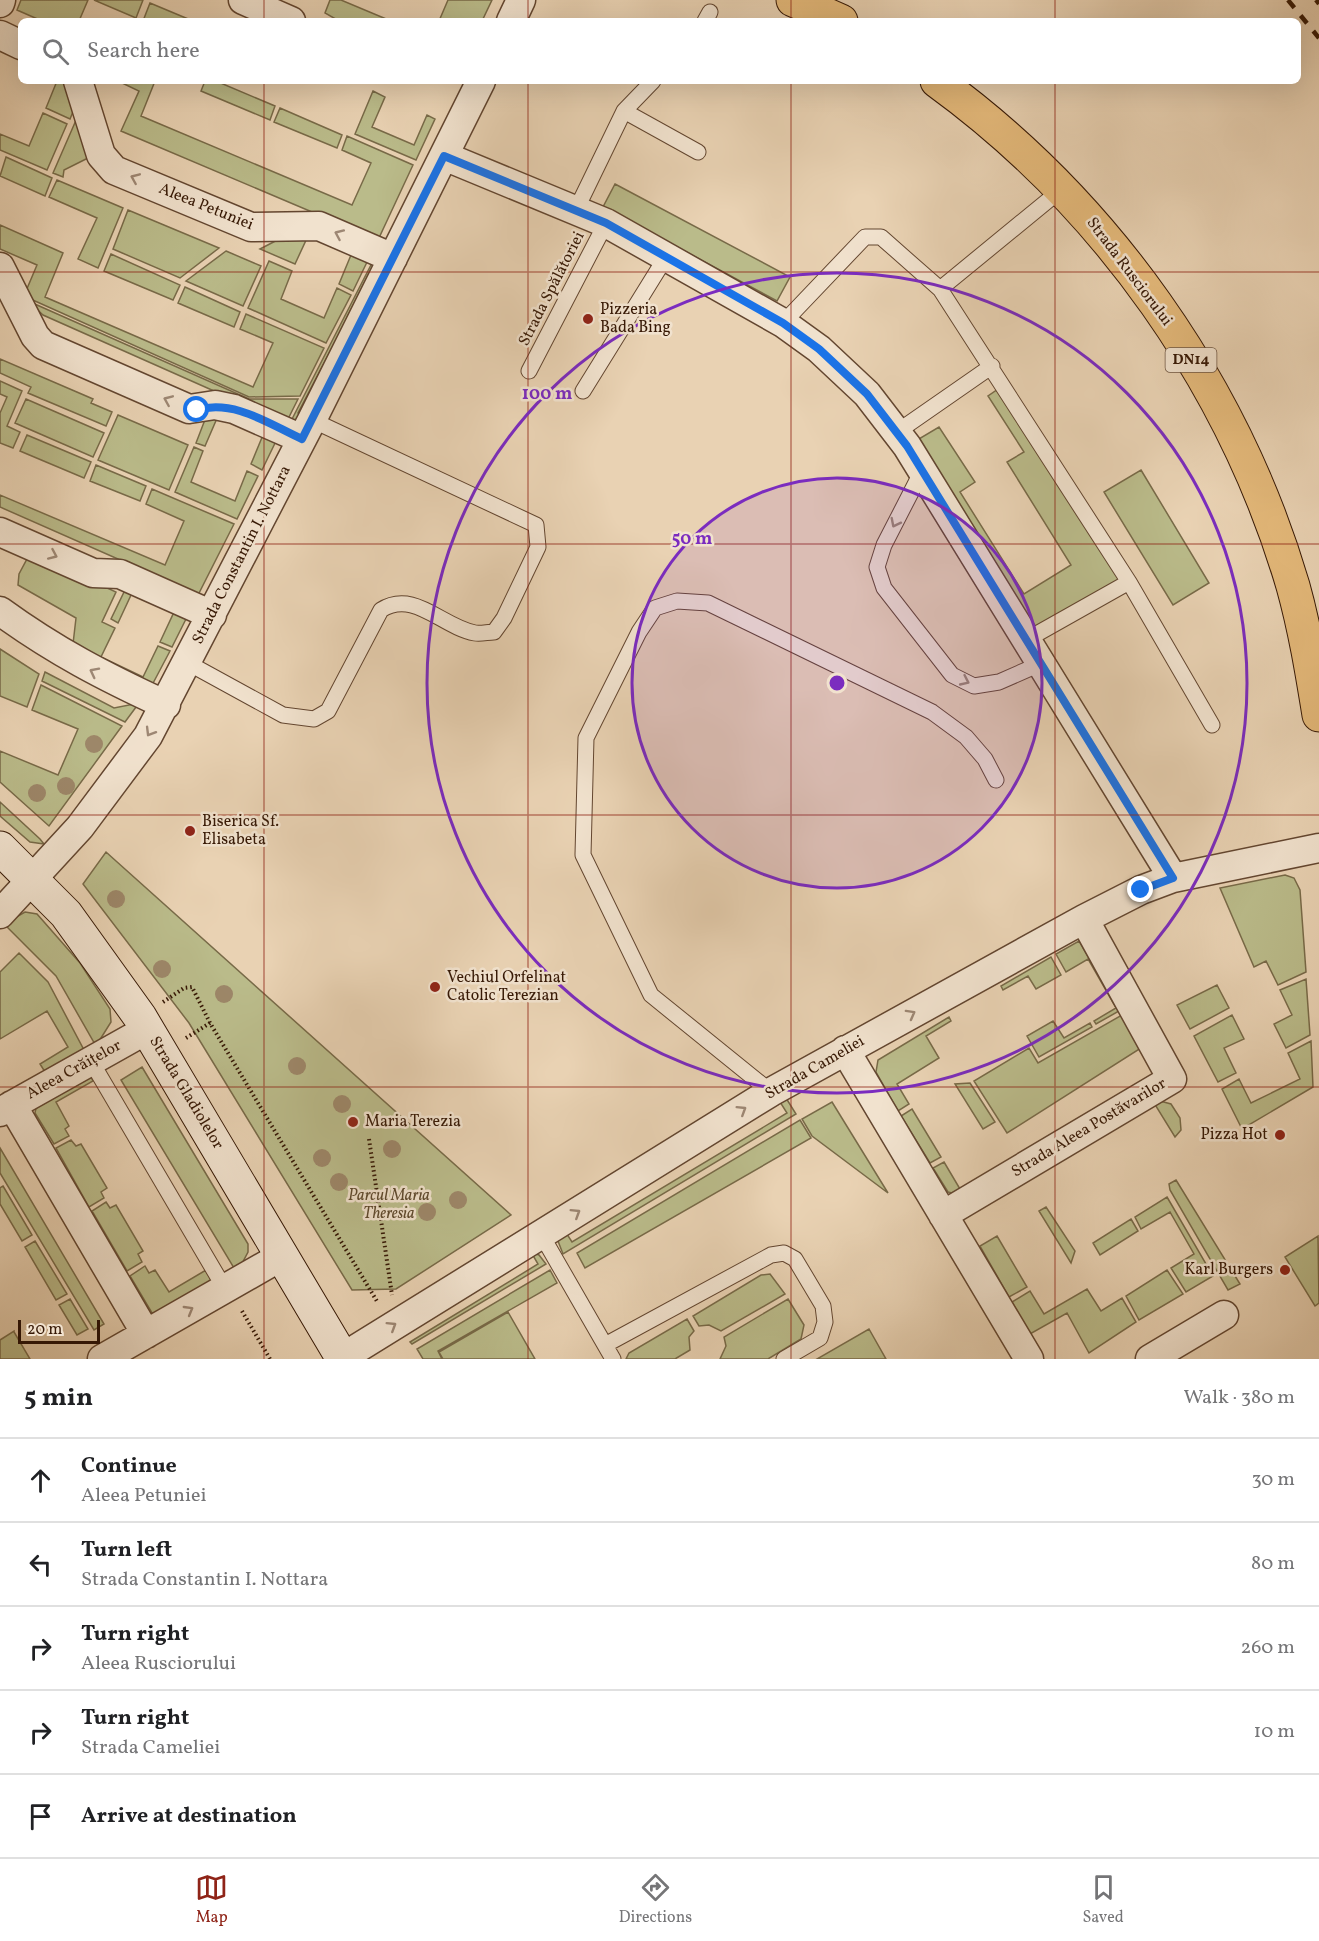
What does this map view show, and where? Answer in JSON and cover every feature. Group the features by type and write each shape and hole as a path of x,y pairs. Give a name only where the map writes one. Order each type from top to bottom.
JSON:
{"main road":[{"path":"794,0 834,18"},
{"name":"Strada Rusciorului","path":"941,84 1022,150 1104,234 1154,301 1211,390 1248,464 1274,529 1293,587 1309,653 1319,715"}],"street":[{"path":"243,0 284,18"},
{"path":"512,18 521,0"},
{"path":"0,35 18,44"},
{"name":"Aleea Petuniei","path":"79,84 101,155 114,170 251,227 319,226 393,258"},
{"name":"Strada Constantin I. Nottara","path":"0,914 80,827 124,770 166,705 307,430 480,84"},
{"path":"444,156 606,223 783,323 819,349 867,394 897,432 922,471 1173,878"},
{"path":"0,267 35,336 43,345 189,409 215,405 307,430"},
{"path":"0,532 93,573 120,574 212,615"},
{"path":"0,611 37,639 92,671 166,705"},
{"name":"Strada Gladiolelor","path":"0,848 33,878 66,914 148,1029 342,1358"},
{"name":"Strada Cameliei","path":"342,1358 390,1321 541,1234 771,1092 1084,919 1141,890 1173,878 1319,848"},
{"name":"Strada Aleea Postăvarilor","path":"943,1215 1172,1079 1084,919"},
{"name":"Aleea Crăițelor","path":"6,1109 148,1029"},
{"path":"844,1050 1029,1359"},
{"path":"6,1109 146,1334"},
{"path":"102,1359 282,1256"},
{"path":"1150,1359 1224,1315"}],"lane":[{"path":"576,210 624,111 650,84"},
{"path":"624,111 698,152"},
{"path":"940,289 1062,189"},
{"name":"Strada Spălătoriei","path":"529,371 606,223"},
{"path":"783,323 865,237 873,235 880,237 940,289 992,366 1129,582 1212,725"},
{"path":"584,391 666,257"},
{"path":"897,432 992,366"},
{"path":"188,663 283,716 314,719 328,711 381,610 391,603 406,602 475,633 494,632 504,618 538,547 536,525 307,430"},
{"path":"922,471 884,545 877,567 884,588 952,675 974,686 999,682 1033,652 1129,582"},
{"path":"771,1092 651,994 584,855 586,738 639,632 655,608 677,601 708,603 932,712 966,737 985,759 996,780"},
{"path":"91,1061 227,1288"},
{"path":"541,1234 613,1359"},
{"path":"605,1345 771,1255 784,1253 795,1259 823,1306 825,1322 820,1338 784,1359"}],"path":[{"path":"192,987 216,1033 390,1321"},
{"path":"369,1139 392,1298 390,1321"},
{"path":"227,1288 270,1359"}],"green space":[{"path":"21,0 88,0 80,18 35,18 17,10"},
{"path":"94,0 143,0 136,18"},
{"path":"330,0 341,0 384,18 334,18 325,13"},
{"path":"448,0 492,0 483,18 440,18"},
{"path":"150,3 186,18 144,18"},
{"path":"56,84 69,84 77,102 70,119 46,108"},
{"path":"124,84 154,84 141,116 352,205 371,163 342,150 347,136 413,165 378,240 121,131 139,91"},
{"path":"204,84 223,84 275,106 270,120 201,91"},
{"path":"373,91 385,97 372,127 414,145 427,115 435,119 416,160 355,134"},
{"path":"280,108 342,135 337,148 274,122"},
{"path":"80,111 88,158 64,170 63,177 53,173"},
{"path":"43,113 67,124 47,170 0,150 0,134 29,146"},
{"path":"6,157 52,178 45,196 0,176"},
{"path":"57,180 123,208 98,268 78,259 97,218 49,197"},
{"path":"615,184 790,277 777,301 603,207"},
{"path":"128,210 219,248 180,278 113,249"},
{"path":"0,225 63,253 45,297 253,387 273,343 240,329 246,314 324,348 300,396 249,397 26,297 26,291 37,265 0,249"},
{"path":"304,231 369,258 353,291 339,284 351,255 308,236 295,264 260,249 287,235"},
{"path":"226,251 261,266 243,306 186,281"},
{"path":"111,254 180,285 173,300 104,271"},
{"path":"269,261 292,271 281,299 324,318 337,288 351,295 326,343 248,308"},
{"path":"373,261 376,264 298,413 304,416 289,425"},
{"path":"185,287 240,312 234,327 178,303"},
{"path":"28,301 249,399 298,399 286,423 43,315"},
{"path":"0,359 93,399 91,403 112,412 106,426 28,393 31,387 0,373"},
{"path":"0,381 22,391 7,426 20,432 13,448 0,443 0,413 7,397 0,394"},
{"path":"1004,385 1129,582 1026,640 907,446 939,427 975,482 960,492 1024,594 1071,565 1007,462 1024,452 988,396"},
{"path":"26,399 104,433 93,457 15,423"},
{"path":"215,414 278,437 262,470 251,464 263,435 218,416 205,446 196,443 206,417"},
{"path":"118,415 188,445 169,490 98,460"},
{"path":"27,435 91,462 84,478 20,451"},
{"path":"194,447 203,451 191,482 235,501 247,471 258,476 237,519 175,492"},
{"path":"96,465 146,486 140,501 90,481"},
{"path":"1141,470 1209,583 1173,605 1104,492"},
{"path":"152,489 234,524 196,599 113,560 118,559 0,507 0,495 165,565 184,521 146,504"},
{"path":"39,556 116,592 102,622 115,628 101,657 143,677 158,646 170,651 151,687 73,644 76,618 18,585 19,574 27,559"},
{"path":"126,588 189,613 172,647 160,642 174,612 132,593 118,623 111,619"},
{"path":"0,649 39,674 27,707 0,696"},
{"path":"45,672 114,708 139,703 125,722 42,681"},
{"path":"41,685 122,726 49,826 0,782 0,751 58,775 78,729 32,710"},
{"path":"0,802 44,844 30,842 0,816"},
{"name":"Parcul Maria Theresia","path":"106,852 511,1215 396,1289 352,1290 189,1023 83,884"},
{"path":"1285,875 1294,878 1300,890 1306,972 1278,985 1266,961 1254,967 1220,888"},
{"path":"25,912 37,914 80,963 110,1009 111,1022 96,1046 56,976 4,924"},
{"path":"1079,941 1119,1011 1096,1024 1094,1021 1116,1008 1088,959 1066,972 1056,954"},
{"path":"19,953 48,982 84,1050 45,1072 40,1064 68,1047 47,1011 0,1039 0,972"},
{"path":"1051,957 1061,975 1036,989 1028,976 1003,990 1001,986"},
{"path":"1306,979 1310,1035 1286,1048 1274,1024 1292,1015 1280,990"},
{"path":"1217,985 1229,1008 1190,1029 1177,1005"},
{"path":"1122,1015 1141,1048 1007,1133 974,1081 1029,1048 1038,1063"},
{"path":"1232,1015 1244,1039 1224,1048 1236,1073 1218,1082 1194,1036"},
{"path":"949,1017 951,1021 926,1036 939,1058 897,1084 909,1104 898,1111 876,1072 878,1060"},
{"path":"1053,1021 1064,1038 1090,1023 1092,1027 1039,1057 1027,1036"},
{"path":"1311,1041 1313,1087 1242,1129 1222,1089 1239,1079 1251,1103 1300,1079 1288,1053"},
{"path":"142,1067 248,1244 248,1252 237,1273 121,1080"},
{"path":"91,1077 93,1081 56,1102 69,1126 65,1129 69,1136 54,1144 35,1113 36,1108"},
{"path":"970,1083 995,1122 983,1129 955,1084"},
{"path":"786,1098 796,1114 563,1254 558,1241 565,1231 572,1242 787,1113 780,1102"},
{"path":"1160,1101 1171,1104 1180,1118 1181,1130 1175,1137 1154,1103"},
{"path":"832,1102 888,1193 812,1136 802,1119"},
{"path":"912,1109 941,1157 930,1163 901,1116"},
{"path":"800,1120 811,1138 585,1268 577,1253"},
{"path":"71,1140 76,1146 81,1144 107,1188 101,1192 104,1198 89,1207 56,1148"},
{"path":"0,1148 104,1324 94,1330 0,1173"},
{"path":"944,1162 960,1189 952,1193 948,1192 933,1168"},
{"path":"1176,1180 1240,1284 1228,1290 1170,1190 1169,1184"},
{"path":"3,1186 32,1235 22,1241 0,1204 0,1188"},
{"path":"1167,1197 1213,1276 1186,1292 1171,1268 1194,1254 1170,1212 1141,1229 1135,1217"},
{"path":"106,1202 110,1208 116,1205 143,1251 138,1254 142,1262 127,1271 92,1211"},
{"path":"1046,1207 1075,1251 1071,1263 1039,1211"},
{"path":"1131,1219 1138,1231 1100,1255 1093,1243"},
{"path":"997,1236 1027,1287 1009,1297 980,1246"},
{"path":"1318,1236 1319,1303 1315,1306 1285,1257"},
{"path":"35,1241 67,1294 56,1300 25,1247"},
{"path":"531,1252 539,1255 546,1264 412,1344 410,1342 538,1264"},
{"path":"145,1266 149,1273 155,1270 169,1292 206,1270 213,1282 155,1314 152,1313 130,1276"},
{"path":"550,1270 557,1283 438,1351 442,1359 423,1359 417,1349"},
{"path":"1167,1270 1183,1294 1139,1320 1126,1296"},
{"path":"770,1274 785,1294 721,1331 709,1325 699,1326 693,1316 761,1275"},
{"path":"1087,1289 1101,1311 1122,1298 1136,1322 1089,1353 1067,1313 1030,1334 1012,1302 1030,1291 1044,1314"},
{"path":"70,1299 88,1329 77,1335 59,1305"},
{"path":"788,1299 804,1325 801,1339 768,1359 720,1359 726,1346 724,1337"},
{"path":"508,1312 535,1359 443,1359 439,1352"},
{"path":"687,1319 694,1331 689,1337 690,1350 675,1359 626,1359 629,1353"},
{"path":"869,1329 886,1359 817,1359"},
{"path":"14,1331 30,1359 0,1359 0,1340"}],"railway":[{"path":"1288,0 1319,38"},
{"path":"1316,0 1319,4"}],"place":[{"name":"Pizzeria Bada Bing","path":"588,319"},
{"name":"Biserica Sf. Elisabeta","path":"190,831"},
{"name":"Vechiul Orfelinat Catolic Terezian","path":"435,987"},
{"name":"Maria Terezia","path":"353,1122"},
{"name":"Pizza Hot","path":"1280,1135"},
{"name":"Karl Burgers","path":"1285,1270"}],"route":[{"path":"197,410 215,405 234,409 302,439 444,156 606,223 783,323 819,349 867,394 907,446 1173,878 1141,890"}]}
